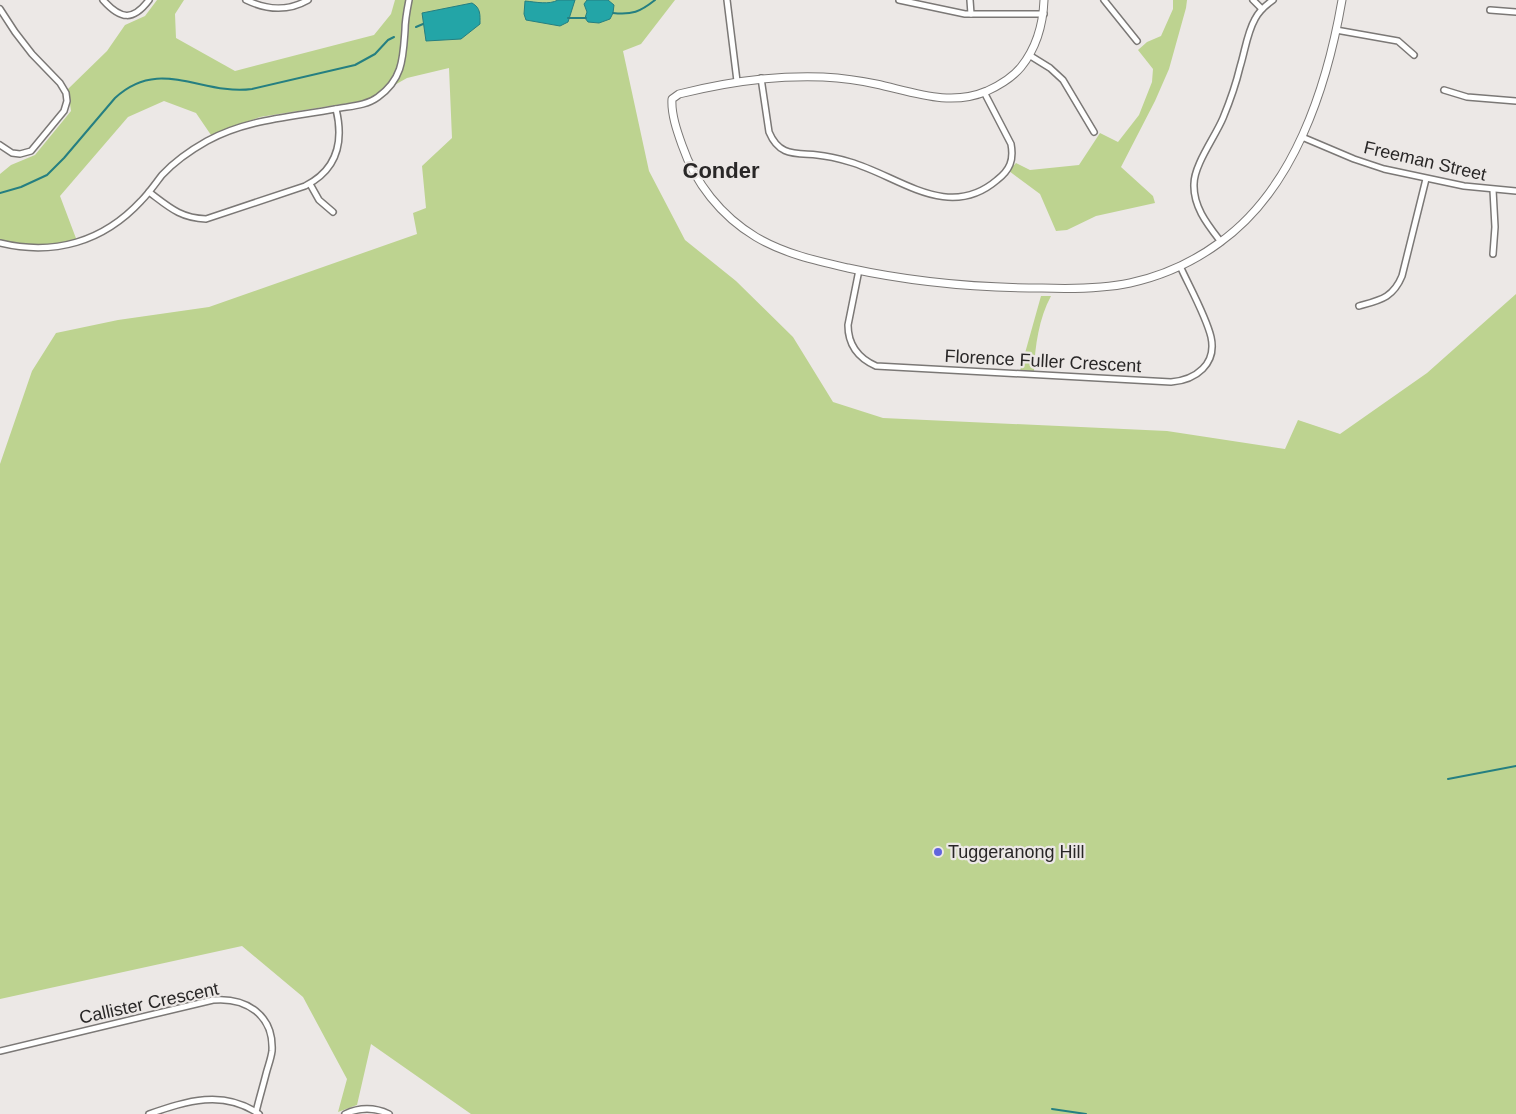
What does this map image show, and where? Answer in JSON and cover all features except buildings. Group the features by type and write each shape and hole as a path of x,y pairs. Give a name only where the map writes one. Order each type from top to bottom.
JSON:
{"street":[{"path":"103,0 111,9 118,13 129,15 136,14 142,10 149,0"},
{"path":"246,0 262,7 279,9 290,8 308,0"},
{"path":"0,243 48,248 82,241 103,232 124,218 163,174 180,159 208,140 258,122 360,105 372,101 388,88 396,79 400,70 404,55 409,0"},
{"path":"727,0 737,81"},
{"path":"898,0 952,12 971,14 1044,14"},
{"path":"970,0 971,14"},
{"path":"1044,0 1044,14 1039,36 1016,73 998,86 961,98 928,97 872,83 792,76 737,81 679,94 672,100 672,108 678,132 695,175 713,200 727,214 755,236 775,247 804,257 859,270 930,281 1022,288 1105,287 1156,276 1180,266 1221,242 1260,206 1275,186 1289,164 1302,137 1319,90 1336,30 1341,0"},
{"path":"1104,0 1137,41"},
{"path":"1253,0 1262,9"},
{"path":"1221,242 1198,207 1194,195 1194,184 1198,168 1216,133 1235,85 1250,29 1262,9 1273,0"},
{"path":"0,9 32,54 60,83 65,90 67,101 64,111 30,151 20,154 12,153 0,145"},
{"path":"1490,10 1516,12"},
{"path":"1336,30 1398,41 1414,55"},
{"path":"1029,54 1050,68 1063,80 1094,132"},
{"path":"762,78 769,132 772,140 781,149 792,153 818,155 853,163 887,175 916,190 930,195 945,197 966,196 979,192 991,186 1010,166 1013,153 1011,144 984,92"},
{"path":"1444,90 1468,98 1516,101"},
{"path":"149,192 178,214 194,219 206,219 310,184 325,172 337,150 339,130 336,109"},
{"name":"Freeman Street","path":"1302,137 1354,160 1426,179 1493,190 1516,191"},
{"path":"1359,306 1388,296 1398,285 1402,276 1426,179"},
{"path":"310,184 319,200 333,212"},
{"path":"1493,190 1495,227 1493,254"},
{"name":"Florence Fuller Crescent","path":"859,270 848,334 856,352 863,359 876,366 1171,382 1186,380 1202,370 1211,352 1212,342 1208,328 1180,266"},
{"name":"Callister Crescent","path":"0,1051 213,1000 231,999 242,1002 257,1012 267,1026 271,1037 272,1054 257,1113"},
{"path":"150,1114 190,1101 208,1099 225,1100 257,1113"},
{"path":"345,1114 363,1108 375,1109 389,1114"}],"green space":[{"path":"157,0 184,0 175,14 176,38 235,71 374,35 391,14 395,0 675,0 641,44 623,51 649,171 685,240 736,281 793,337 833,402 883,418 1167,431 1285,449 1298,420 1340,434 1427,373 1516,294 1516,1114 471,1114 371,1044 357,1105 338,1112 347,1079 303,997 242,946 0,999 0,464 32,371 56,333 118,320 209,307 417,234 413,213 426,208 422,166 452,138 449,68 407,78 368,100 260,117 211,135 196,113 164,101 128,117 60,196 77,241 27,247 0,240 0,174 11,165 35,155 71,111 68,89 107,51 125,25 145,16"},
{"path":"1173,0 1187,0 1169,69 1155,101 1121,167 1153,196 1155,203 1096,216 1067,230 1056,231 1040,194 1009,171 1016,163 1030,170 1079,165 1100,133 1118,142 1139,115 1152,82 1153,69 1138,50 1147,42 1161,36 1173,9"},
{"path":"1041,296 1051,296 1043,313 1038,332 1034,371 1020,371"}],"water":[{"path":"558,0 575,0 568,22 560,26 526,20 524,14 525,1 547,3"},
{"path":"587,0 608,0 614,5 610,19 599,23 588,22 585,18 587,12 584,4"},
{"path":"472,3 478,9 480,24 461,39 426,41 422,13"}],"waterway":[{"path":"613,13 636,12 655,0"},
{"path":"568,18 586,18"},
{"path":"416,27 423,24"},
{"path":"0,193 21,187 47,175 115,98 132,86 148,80 165,79 182,80 234,90 252,89 355,65 375,54 388,40 394,37"},
{"path":"1448,779 1516,766"},
{"path":"1052,1109 1086,1114"}],"place":[{"name":"Tuggeranong Hill","path":"938,852"}],"district":[{"name":"Conder","path":"720,170"}]}
